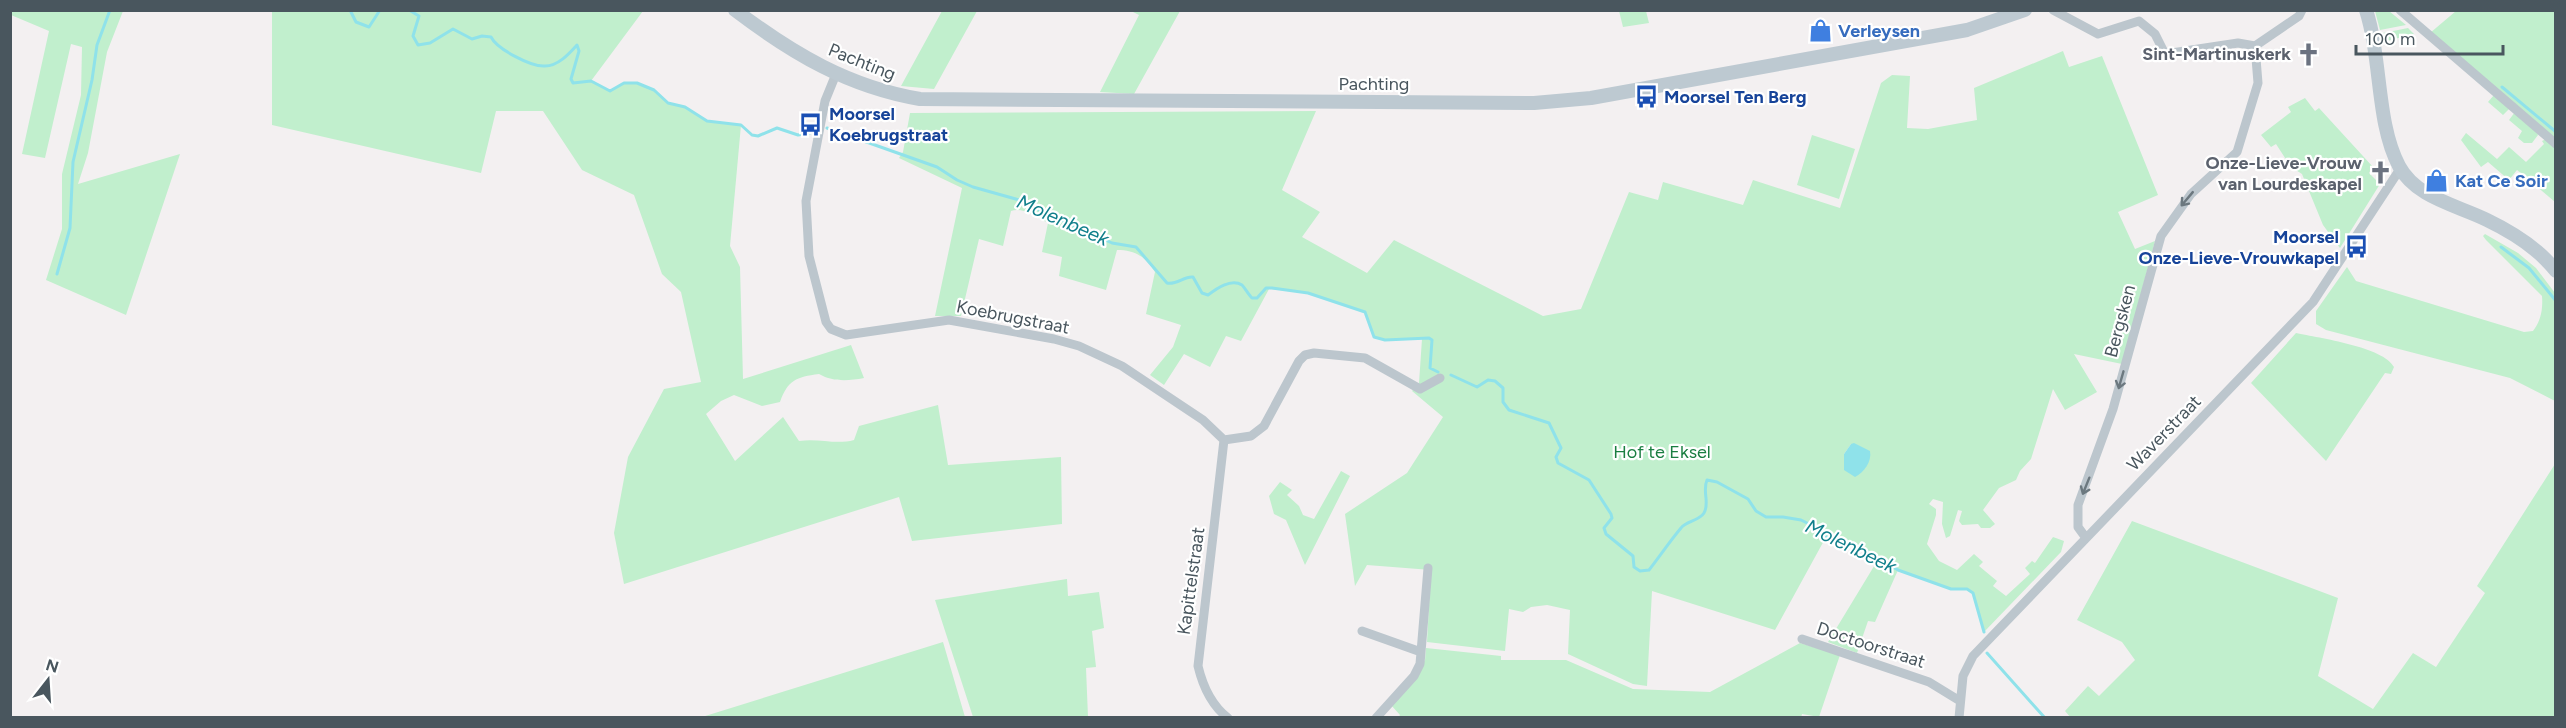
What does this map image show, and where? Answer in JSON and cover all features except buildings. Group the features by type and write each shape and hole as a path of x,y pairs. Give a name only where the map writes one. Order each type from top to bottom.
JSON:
{"main road":[{"name":"Pachting","path":"735,10 774,40 836,74 865,86 920,99 1162,102 1568,101 1967,30 2025,10"},
{"path":"2366,10 2374,34 2389,147 2400,169 2409,179 2432,196 2515,235 2536,251 2556,271"}],"street":[{"path":"2053,10 2098,34 2139,21 2155,34 2165,54 2238,43 2255,46 2300,13"},
{"path":"2400,10 2556,144"},
{"name":"Bergsken","path":"2086,538 2078,527 2078,505 2113,409 2161,236 2191,194 2237,152 2258,83 2255,46"},
{"name":"Koebrugstraat","path":"836,74 825,101 806,201 809,256 826,322 831,329 846,335 949,320 1054,339 1079,346 1122,366 1203,420 1224,440"},
{"name":"Waverstraat","path":"1959,717 1963,676 1973,656 2313,302 2400,169"},
{"path":"1224,440 1251,436 1264,426 1299,361 1305,355 1314,352 1365,358 1420,389 1440,378"},
{"name":"Kapittelstraat","path":"1224,440 1198,666 1208,695 1220,712 1228,717"},
{"path":"1376,717 1414,676 1420,664 1428,568"},
{"path":"1362,631 1421,652"},
{"name":"Doctoorstraat","path":"1802,639 1929,682 1960,701"}],"green space":[{"path":"10,11 123,11 107,52 88,153 78,184 180,154 126,315 46,280 62,229 62,174 81,95 82,47 71,44 45,158 22,154 49,31 11,15"},
{"path":"272,11 643,11 591,81 610,91 624,83 637,83 654,90 668,103 685,107 707,121 741,125 730,246 740,267 743,379 851,345 864,378 841,380 819,374 799,378 786,389 780,402 762,406 734,395 721,401 706,414 735,461 783,417 799,441 847,441 854,440 859,426 938,405 948,465 1061,457 1062,524 912,541 899,497 624,584 614,533 628,457 664,389 701,382 681,292 662,274 634,195 582,170 543,111 496,111 481,173 272,125"},
{"path":"942,11 977,11 934,89 901,86"},
{"path":"1131,11 1180,11 1134,94 1100,92 1139,15"},
{"path":"1619,11 1646,11 1649,23 1623,27"},
{"path":"2375,11 2389,11 2406,25 2380,30"},
{"path":"2456,11 2555,11 2555,138 2430,33"},
{"path":"2408,28 2414,34 2383,42 2383,33"},
{"name":"Hof te Eksel","path":"2063,51 2069,67 2102,56 2158,195 2118,212 2135,249 2155,241 2122,364 2074,354 2097,392 2065,410 2053,389 2031,459 2020,471 2016,480 1999,488 1983,510 1995,524 1990,528 1981,528 1978,524 1962,525 1959,521 1962,511 1958,510 1950,536 1946,538 1942,524 1943,502 1933,499 1929,504 1936,509 1936,515 1927,544 1939,561 1957,570 1974,554 1983,562 1979,566 1997,581 1993,586 2006,596 2030,574 2025,568 2032,561 2035,563 2053,537 2064,541 2061,552 1984,632 1973,593 1967,589 1951,589 1898,570 1875,622 1868,621 1857,653 1828,642 1879,558 1860,547 1826,537 1775,630 1652,591 1647,686 1633,684 1568,654 1570,610 1547,605 1531,607 1523,612 1509,609 1505,651 1427,642 1431,570 1367,565 1355,586 1345,514 1407,473 1443,417 1412,391 1419,383 1422,339 1385,340 1374,337 1365,311 1308,293 1269,289 1241,341 1226,336 1210,367 1184,354 1164,385 1150,375 1173,347 1181,325 1146,314 1155,272 1148,262 1135,253 1117,250 1106,290 1059,276 1062,257 1042,252 1048,223 1020,210 1011,211 1003,246 979,239 961,316 935,316 962,188 899,158 903,152 910,113 1316,111 1282,190 1320,212 1302,237 1367,273 1394,240 1543,316 1581,309 1629,192 1658,200 1663,182 1743,205 1753,180 1840,208 1881,83 1892,75 1910,76 1907,128 1928,129 1977,120 1974,88","holes":["1851,444 1855,476 1850,473 1844,454"]},
{"path":"2494,95 2510,108 2503,115 2488,102"},
{"path":"2305,98 2315,111 2319,108 2373,167 2369,173 2380,184 2340,248 2323,225 2302,174 2291,167 2276,144 2271,147 2261,135 2291,112 2288,107"},
{"path":"2515,112 2537,132 2538,135 2532,143 2524,143 2518,138 2522,131 2509,120"},
{"path":"2466,133 2497,159 2509,147 2526,162 2546,139 2555,147 2555,202 2517,170 2509,180 2488,162 2481,167 2461,140"},
{"path":"1812,135 1855,149 1839,199 1797,185"},
{"path":"2485,234 2518,253 2536,268 2555,293 2555,401 2510,378 2326,330 2316,324 2316,311 2347,267 2356,281 2524,332 2533,331 2541,315 2542,296 2486,240 2483,236"},
{"path":"2296,333 2365,349 2388,360 2394,367 2391,374 2385,373 2326,461 2251,383"},
{"path":"2555,464 2555,717 2071,718 2065,711 2088,686 2099,696 2135,660 2122,642 2077,620 2132,521 2338,598 2318,676 2373,709 2413,653 2436,667 2485,593 2477,586"},
{"path":"1341,471 1350,476 1305,565 1286,520 1274,514 1269,496 1280,482 1292,490 1287,495 1299,506 1303,515 1314,519"},
{"path":"1067,579 1068,596 1099,592 1104,628 1092,631 1096,667 1086,668 1088,717 973,717 935,600"},
{"path":"943,642 965,717 702,717"},
{"path":"1800,643 1840,655 1819,717 1802,714 1801,718 1398,718 1400,715 1391,705 1425,660 1426,648 1501,656 1501,660 1566,660 1633,689 1710,692"}],"water":[{"path":"1854,443 1870,451 1867,466 1855,477 1844,470 1844,454"}],"waterway":[{"path":"57,274 70,228 73,162 92,80 97,45 110,10"},
{"name":"Molenbeek","path":"350,10 356,22 369,27 380,10"},
{"name":"Molenbeek","path":"409,10 419,16 413,36 418,45 430,43 453,29 472,39 482,36 491,37 500,47 539,66 559,62 577,45 579,51 571,79 573,83 591,81 610,91 624,83 637,83 654,90 668,103 685,107 707,121 741,125 752,135 758,136 777,128 798,135 810,133"},
{"path":"2502,87 2556,132"},
{"name":"Molenbeek","path":"827,128 937,167 973,187 1030,203 1041,211 1112,243 1136,247 1167,283 1193,277 1202,293 1208,295 1224,285 1233,283 1242,285 1252,298 1257,298 1266,288 1308,293 1365,312 1374,337 1385,340 1429,338 1432,340 1430,368 1438,372"},
{"path":"2501,247 2529,268 2556,301"},
{"name":"Molenbeek","path":"1451,375 1477,387 1488,380 1495,381 1503,388 1503,402 1509,410 1549,423 1561,448 1556,457 1558,463 1589,480 1611,514 1612,518 1604,528 1606,534 1633,556 1634,567 1640,571 1649,570 1683,526 1704,513 1707,480 1717,482 1748,499 1756,511 1766,517 1801,520 1817,528 1826,537 1860,547 1898,570 1951,589 1967,589 1973,593 1984,632"},
{"name":"Molenbeek","path":"1987,653 2045,718"}],"place":[{"name":"Verleysen","path":"1820,31"},
{"name":"Sint-Martinuskerk","path":"2309,54"},
{"name":"Moorsel Ten Berg","path":"1646,97"},
{"name":"Moorsel Koebrugstraat","path":"811,124"},
{"name":"Onze-Lieve-Vrouw van Lourdeskapel","path":"2380,173"},
{"name":"Kat Ce Soir","path":"2437,181"},
{"name":"Moorsel Onze-Lieve-Vrouwkapel","path":"2357,247"}]}
